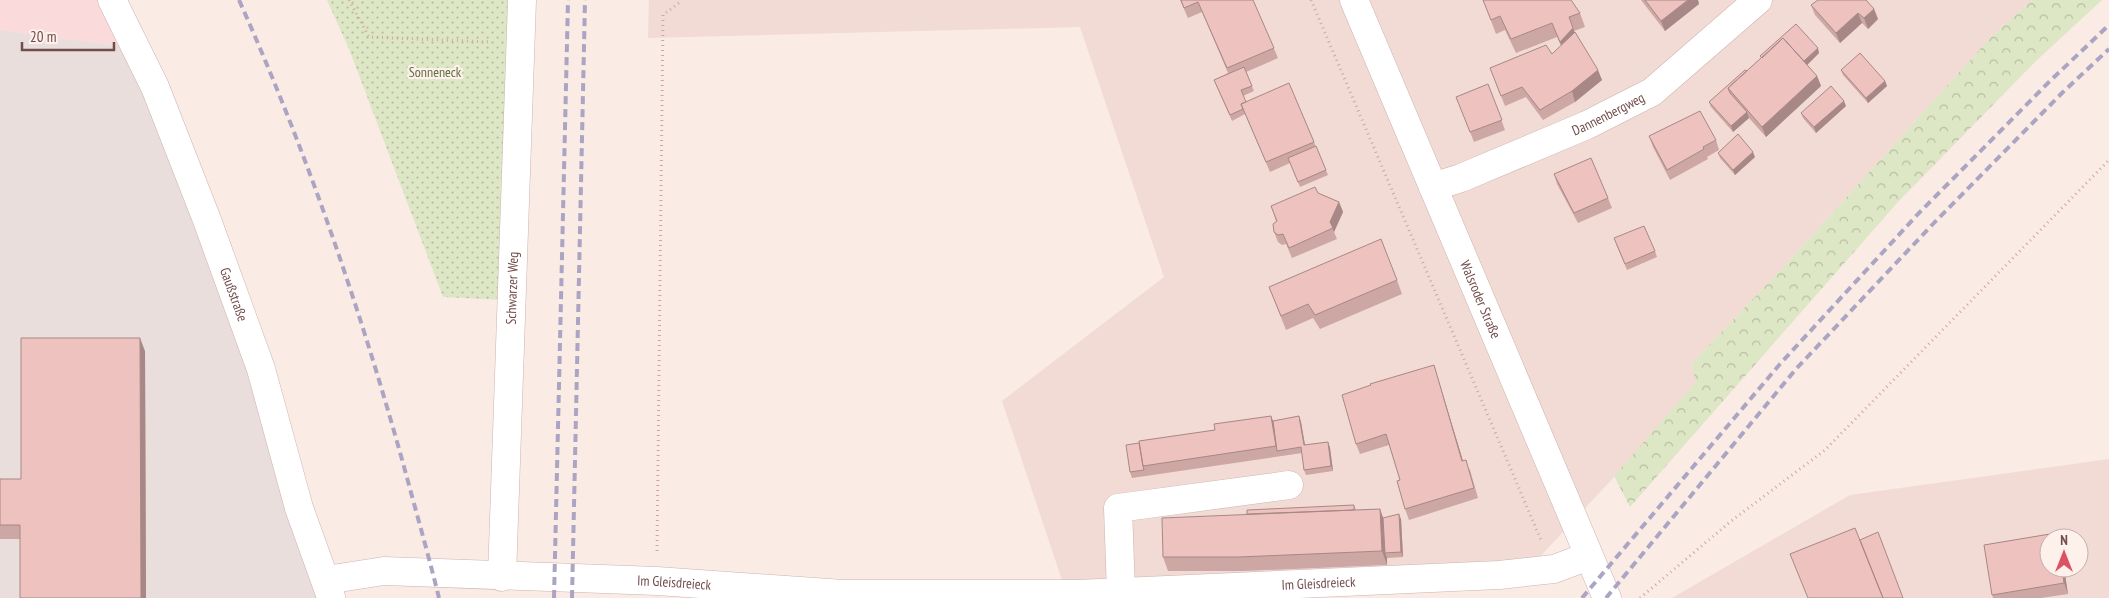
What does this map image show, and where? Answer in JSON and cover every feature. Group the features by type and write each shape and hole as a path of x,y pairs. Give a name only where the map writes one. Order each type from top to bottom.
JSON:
{"street":[{"name":"Gaußstraße","path":"112,0 155,87 207,220 260,368 299,508 329,589"},
{"name":"Schwarzer Weg","path":"502,576 522,0"},
{"name":"Walsroder Straße","path":"1354,0 1607,598"},
{"name":"Dannenbergweg","path":"1433,187 1461,178 1587,125 1652,92 1758,0"},
{"path":"1121,592 1118,508 1289,486"},
{"name":"Im Gleisdreieck","path":"329,589 384,571 657,581 843,594 1078,594 1499,576 1554,569 1589,556"}],"path":[{"path":"349,0 369,37 521,44"},
{"path":"1311,0 1554,569"},
{"path":"657,581 663,15 680,2"},
{"path":"1640,598 1730,522 1826,450 2109,160"}],"shaded area":[{"path":"0,0 108,0 126,47 0,30"},
{"path":"649,0 2032,0 1990,38 1789,261 1691,364 1697,381 1629,461 1535,562 1064,586 1002,401 1164,277 1080,27 648,38"},
{"path":"0,30 126,47 249,371 317,598 0,598"},
{"path":"2109,459 2109,598 1672,598 1850,495"}],"green space":[{"name":"Sonneneck","path":"327,0 509,0 503,300 443,297 349,49"},
{"path":"2032,0 2102,0 2035,62 1898,202 1630,507 1614,476 1696,382 1691,364 1789,261 1990,38"}],"building":[{"path":"1181,0 1253,0 1274,48 1227,68 1198,2 1184,8"},
{"path":"1483,0 1571,0 1580,13 1569,17 1573,28 1560,42 1552,23 1511,39 1500,16 1491,20"},
{"path":"1645,0 1688,0 1661,21"},
{"path":"1818,0 1866,0 1874,9 1864,18 1858,13 1836,33 1811,5"},
{"path":"1796,24 1818,48 1804,61 1783,38 1762,58 1760,56"},
{"path":"1575,32 1598,70 1572,91 1540,110 1522,87 1501,96 1490,68 1546,45 1552,54"},
{"path":"1783,38 1817,76 1762,127 1728,88"},
{"path":"1860,53 1885,81 1866,98 1841,70"},
{"path":"1244,67 1252,86 1241,90 1246,102 1241,104 1243,109 1230,115 1214,80"},
{"path":"1745,70 1747,71 1728,88 1730,93 1747,112 1731,126 1709,102"},
{"path":"1289,83 1314,142 1266,162 1241,104"},
{"path":"1488,84 1502,120 1470,132 1456,97"},
{"path":"1831,86 1844,101 1814,127 1801,113"},
{"path":"1700,111 1716,140 1667,170 1649,136"},
{"path":"1738,134 1753,152 1733,170 1718,153"},
{"path":"1316,146 1326,170 1298,182 1288,158"},
{"path":"1591,158 1608,198 1574,213 1554,174"},
{"path":"1315,187 1318,193 1339,202 1330,222 1333,228 1289,248 1283,234 1278,235 1274,232 1273,224 1277,221 1271,206"},
{"path":"1644,226 1655,251 1625,264 1614,238"},
{"path":"1381,239 1397,280 1315,315 1308,304 1281,316 1269,287"},
{"path":"21,338 140,338 141,598 20,598 20,525 0,525 0,479 21,479"},
{"path":"1434,365 1462,461 1466,460 1474,488 1405,509 1397,481 1400,480 1386,434 1356,444 1342,395 1370,384"},
{"path":"1271,416 1276,446 1143,466 1139,441 1215,430 1214,424"},
{"path":"1299,416 1304,445 1328,442 1331,466 1304,470 1301,447 1277,451 1273,421"},
{"path":"1139,443 1144,470 1130,472 1126,445"},
{"path":"1354,505 1354,510 1247,514 1247,510"},
{"path":"1380,509 1382,551 1239,557 1163,557 1162,518"},
{"path":"1399,514 1401,552 1385,553 1383,518"},
{"path":"1855,528 1883,598 1808,598 1790,554"},
{"path":"1878,532 1903,598 1883,598 1860,540"},
{"path":"2039,536 2039,578 2063,578 2064,583 1992,595 1984,545"}],"railway":[{"path":"239,0 287,113 330,228 386,404 439,598"},
{"path":"554,598 568,0"},
{"path":"572,598 585,0"},
{"path":"1582,598 1780,364 1918,214 2050,81 2109,25"},
{"path":"1606,598 1796,369 1932,225 2063,92 2109,49"}]}
